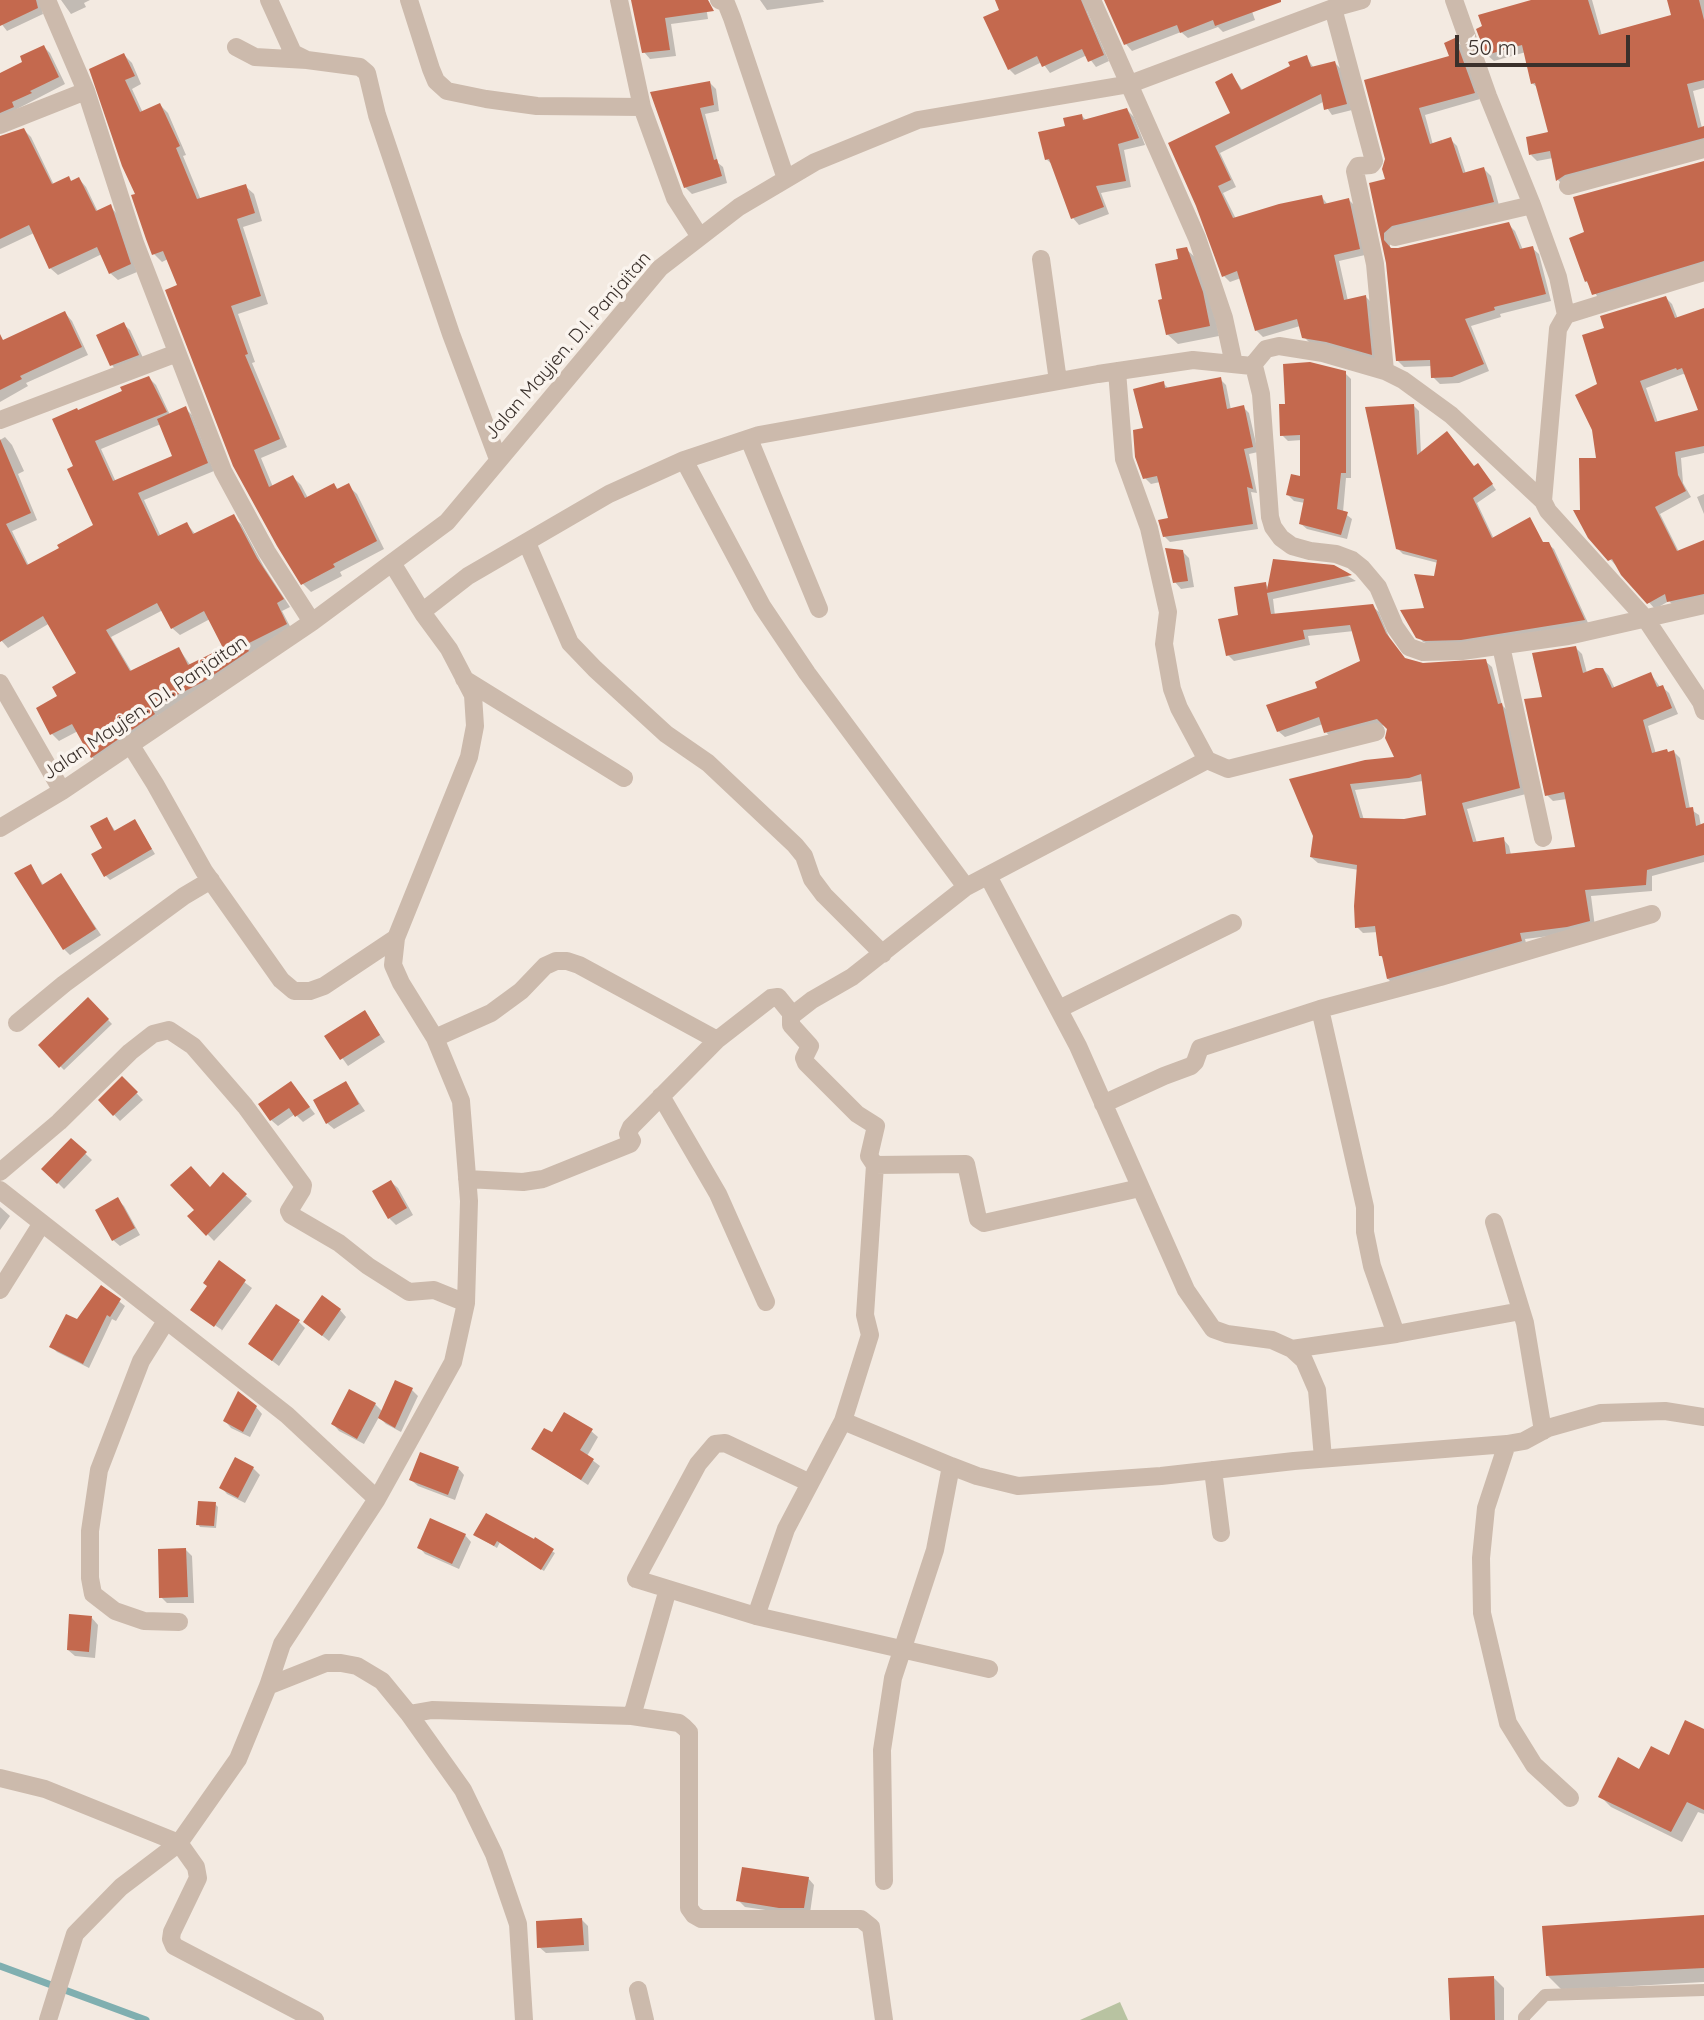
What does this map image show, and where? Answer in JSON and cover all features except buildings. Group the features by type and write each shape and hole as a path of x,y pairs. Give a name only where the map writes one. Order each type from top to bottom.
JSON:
{"street":[{"path":"47,0 86,91 135,243 223,471 267,552 312,622"},
{"path":"269,0 289,48 306,60"},
{"path":"409,0 436,81 447,91 486,100 537,106 642,107"},
{"path":"619,0 642,107 675,198 700,237"},
{"path":"719,0 726,4 732,18 786,179"},
{"path":"1092,0 1197,238 1224,318 1228,342 1243,365 1259,380 1270,517 1281,538 1301,548 1326,551 1352,560 1378,587 1395,627 1409,647 1423,652 1462,651 1569,636 1704,605"},
{"name":"Jalan Mayjen. D.I. Panjaitan","path":"0,828 134,751 447,522 660,268 739,207 815,162 918,120 1130,84 1333,8 1362,0"},
{"path":"1454,0 1558,277 1566,315 1558,329 1544,501"},
{"path":"1333,8 1374,161 1371,165 1358,166 1355,171 1375,264 1385,371"},
{"path":"236,47 255,57 360,67 369,80 377,115 451,334 498,459"},
{"path":"0,125 86,91"},
{"path":"1568,186 1704,149"},
{"path":"1395,237 1532,205"},
{"path":"1041,260 1058,381"},
{"path":"1566,315 1704,272"},
{"path":"423,611 468,576 609,494 684,460 749,439 1058,381 1192,359 1243,365 1266,349 1279,346 1323,353 1385,371 1403,380 1451,415 1544,501 1548,511 1640,619 1701,702 1704,711"},
{"path":"0,420 177,354"},
{"path":"1117,371 1124,459 1149,528 1168,612 1164,643 1172,689 1179,708 1207,760 1228,769 1376,732"},
{"path":"749,439 819,609"},
{"path":"684,460 769,617 807,673 966,887"},
{"path":"527,543 570,643 666,734 708,763 796,845 804,856 812,879 824,895 883,954"},
{"path":"48,2020 75,1934 121,1887 179,1843 238,1759 282,1644 377,1499 453,1362 466,1303 467,1179 461,1101 435,1038 393,965 396,938 469,757 475,726 473,695 449,649 392,563"},
{"path":"1501,646 1543,838"},
{"path":"464,679 624,778"},
{"path":"0,683 62,791"},
{"path":"134,751 211,880 281,980 294,990 310,991 324,986 396,938"},
{"path":"756,1616 786,1530 843,1420 870,1335 865,1315 875,1165 869,1156 875,1125 857,1114 806,1063 804,1058 810,1046 791,1025 791,1017 812,1000 852,977 883,954 966,887 1207,760"},
{"path":"988,876 1059,1009 1186,1290 1213,1329 1227,1334 1272,1339 1292,1349 1304,1360 1317,1390 1323,1458"},
{"path":"18,1023 75,976 184,896 211,880"},
{"path":"1103,1104 1191,1066 1200,1048 1320,1009 1429,980 1652,914"},
{"path":"1059,1009 1233,923"},
{"path":"435,1038 491,1013 521,990 545,966 556,961 567,961 717,1040"},
{"path":"467,1179 523,1182 543,1179 631,1143 629,1129 717,1040 773,997 782,1000 790,1013 794,1014"},
{"path":"1320,1009 1365,1207 1372,1266 1396,1334"},
{"path":"0,1172 60,1122 130,1052 153,1034 169,1030 193,1046 245,1106 303,1185 303,1190 289,1211 291,1215 339,1243 409,1293 434,1290 466,1303"},
{"path":"662,1096 718,1194 766,1302"},
{"path":"875,1165 966,1164 978,1219 984,1223 1140,1188"},
{"path":"0,1190 287,1415 377,1499"},
{"path":"1494,1222 1521,1311 1544,1431"},
{"path":"1,1284 42,1223"},
{"path":"1292,1349 1396,1334 1521,1311"},
{"path":"166,1321 141,1361 99,1470 90,1531 90,1578 93,1594 115,1611 145,1621 179,1622"},
{"path":"843,1420 977,1476 1018,1486 1161,1476 1323,1458 1507,1444 1524,1441 1544,1431 1601,1413 1665,1410 1704,1417"},
{"path":"810,1483 725,1443 715,1444 698,1464 636,1576 638,1581 756,1616 989,1669"},
{"path":"1507,1444 1486,1508 1482,1613 1508,1723 1534,1765 1570,1798"},
{"path":"884,1881 882,1750 893,1678 935,1550 951,1466"},
{"path":"1213,1470 1221,1533"},
{"path":"632,1716 668,1589"},
{"path":"269,1681 326,1663 341,1663 357,1667 382,1681 411,1713 463,1790 494,1854 518,1924 524,2020"},
{"path":"411,1713 432,1710 632,1716 678,1723 689,1732 689,1908 701,1919 861,1919 871,1927 884,2020"},
{"path":"0,1778 46,1789 179,1843 196,1867 198,1878 173,1932 171,1939 174,1946 315,2020"},
{"path":"638,1990 645,2020"}],"lane":[{"path":"1524,2020 1545,1995 1704,1990"}],"green space":[{"path":"1120,2002 1128,2020 1080,2020"}],"waterway":[{"path":"0,1966 146,2020"}]}
